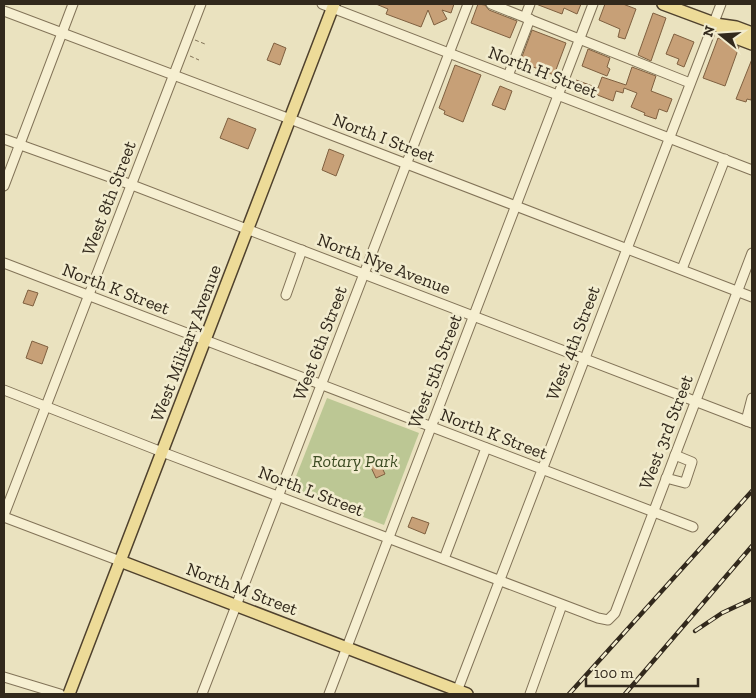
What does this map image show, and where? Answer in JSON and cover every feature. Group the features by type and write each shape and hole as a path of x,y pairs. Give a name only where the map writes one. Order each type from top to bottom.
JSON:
{"main road":[{"path":"663,4 714,24 732,36 752,44"},
{"name":"West Military Avenue","path":"69,694 290,119 329,5"},
{"path":"714,24 736,27 752,33"},
{"name":"North M Street","path":"120,561 460,693"}],"street":[{"path":"4,186 73,4"},
{"name":"West 8th Street","path":"4,516 201,4"},
{"name":"West 6th Street","path":"202,694 468,4"},
{"path":"491,4 690,83"},
{"path":"508,76 530,4"},
{"name":"West 5th Street","path":"329,694 593,4"},
{"name":"West 4th Street","path":"460,693 500,581 626,248 721,4"},
{"name":"North H Street","path":"329,5 752,170"},
{"name":"North I Street","path":"4,11 752,296"},
{"name":"North Nye Avenue","path":"4,138 132,185 749,422"},
{"path":"682,270 725,159"},
{"path":"286,295 302,250"},
{"name":"West 3rd Street","path":"608,620 615,613 752,252"},
{"name":"North K Street","path":"4,263 693,527"},
{"name":"North L Street","path":"4,390 562,605 608,620"},
{"path":"749,422 752,398"},
{"path":"444,559 486,448"},
{"path":"666,478 685,483 692,462 675,455"},
{"name":"North M Street","path":"4,516 120,561"},
{"path":"530,694 562,605"},
{"path":"4,677 60,694"}],"path":[{"path":"192,39 205,44"},
{"path":"187,55 198,60"}],"green space":[{"name":"Rotary Park","path":"327,398 419,433 384,525 291,489"}],"building":[{"path":"376,4 454,4 451,13 442,10 447,19 434,25 428,10 421,27 386,14 388,9"},
{"path":"478,4 485,5 489,10 517,21 510,38 471,23"},
{"path":"536,4 581,4 577,14 564,8 562,14"},
{"path":"605,4 623,4 636,9 625,39 618,37 620,29 599,20"},
{"path":"653,13 666,18 651,61 638,55"},
{"path":"532,30 566,43 554,75 520,62"},
{"path":"674,34 694,42 684,67 677,64 679,59 666,54"},
{"path":"718,38 739,47 725,86 703,78"},
{"path":"274,43 286,48 280,65 267,60"},
{"path":"588,49 610,58 607,67 610,69 607,76 582,66"},
{"path":"752,59 752,96 751,100 747,99 746,102 736,99"},
{"path":"455,65 481,75 463,122 444,114 445,111 439,108"},
{"path":"632,67 656,76 651,91 672,99 667,112 659,109 656,119 644,115 645,113 631,107 637,93 624,88 623,93 616,91 613,101 574,86 576,80 598,88 602,77 626,85"},
{"path":"500,86 512,91 505,110 492,105"},
{"path":"228,118 256,129 248,149 220,138"},
{"path":"329,149 344,155 336,176 322,170"},
{"path":"28,290 38,293 33,306 23,303"},
{"path":"32,341 48,347 42,364 26,358"},
{"path":"377,457 385,474 376,478 368,461"},
{"path":"412,517 429,523 425,534 408,527"}],"railway":[{"path":"569,694 752,491"},
{"path":"625,694 752,546"},
{"path":"695,631 722,613 752,599"}]}
